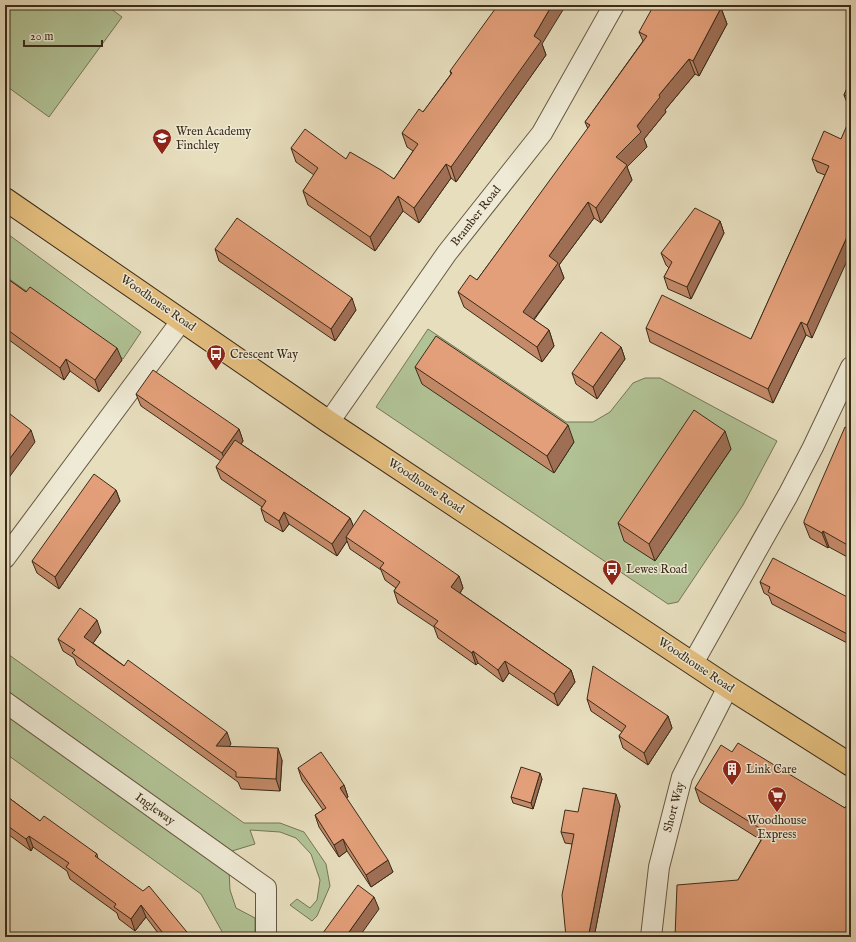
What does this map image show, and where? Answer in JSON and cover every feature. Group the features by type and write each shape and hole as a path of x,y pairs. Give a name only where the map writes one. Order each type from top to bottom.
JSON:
{"main road":[{"name":"Woodhouse Road","path":"5,199 329,422 728,687 851,765"}],"street":[{"name":"Bramber Road","path":"329,422 447,253 542,133 614,5"},
{"path":"5,558 182,320"},
{"path":"693,663 788,495 813,447 851,367"},
{"name":"Short Way","path":"651,937 659,867 682,777 728,687"},
{"name":"Ingleway","path":"5,702 266,888 266,937"}],"green space":[{"path":"5,5 106,5 122,17 49,117 5,85"},
{"path":"5,232 141,332 123,359 5,276"},
{"path":"428,329 566,422 593,422 610,412 633,383 645,378 660,378 777,441 743,505 678,602 668,604 376,407"},
{"path":"5,652 244,823 280,823 304,832 326,864 330,886 317,916 312,921 290,905 297,899 310,908 317,900 320,880 311,854 296,838 280,832 250,830 255,844 232,851 5,689"},
{"path":"5,710 229,870 230,890 236,908 255,918 255,937 225,937 201,894 5,753"}],"building":[{"path":"498,5 552,5 534,36 541,41 451,167 446,164 414,208 398,196 370,237 303,191 318,168 291,148 305,129 346,159 350,152 394,179 418,144 402,133 419,109 423,112 452,73 450,71"},
{"path":"654,5 715,5 721,8 693,61 689,59 659,95 660,97 637,126 641,132 616,157 627,165 596,208 588,202 549,256 558,263 523,312 549,330 537,347 458,292 470,275 477,280 590,125 585,122 647,36 639,32"},
{"path":"851,79 851,98 844,95"},
{"path":"851,116 851,228 807,325 801,322 768,389 646,328 662,295 751,339 829,166 812,159 824,131 841,139"},
{"path":"695,208 720,221 687,287 664,277 672,262 661,253"},
{"path":"237,218 352,298 331,329 215,249"},
{"path":"5,277 26,292 30,287 117,348 95,380 66,359 60,368 5,328"},
{"path":"601,332 621,347 593,387 572,373"},
{"path":"436,336 568,425 547,456 415,367"},
{"path":"153,370 239,429 222,453 136,394"},
{"path":"694,410 725,431 649,544 618,523"},
{"path":"10,414 31,430 5,465 5,421"},
{"path":"845,427 851,430 851,547 823,531 822,533 804,523"},
{"path":"235,440 350,518 332,544 284,512 279,521 261,509 266,501 216,467"},
{"path":"94,474 116,490 55,577 32,561"},
{"path":"364,510 459,576 451,587 571,670 554,694 505,661 498,670 473,651 472,653 434,626 438,621 394,591 400,582 380,568 384,563 346,537"},
{"path":"773,558 851,599 851,636 768,592 770,587 760,582"},
{"path":"80,608 97,620 84,637 124,666 128,660 227,732 216,746 278,748 276,779 236,777 236,772 72,653 75,650 58,639"},
{"path":"593,666 668,716 644,753 619,736 626,726 587,699"},
{"path":"738,743 845,808 846,806 851,809 851,937 675,937 677,885 738,880 766,832 695,788 721,745 732,752"},
{"path":"321,752 344,785 340,788 388,860 366,875 343,839 334,845 315,815 326,808 298,768"},
{"path":"521,767 540,773 531,803 511,797"},
{"path":"583,788 616,794 589,933 576,934 578,937 566,937 562,895 574,834 561,832 565,810 578,812"},
{"path":"5,795 40,821 44,816 97,854 95,856 143,891 149,886 191,937 166,937 141,905 131,919 114,907 116,904 66,867 69,863 29,836 26,839 5,824"},
{"path":"358,885 374,897 349,932 349,937 320,937"}],"place":[{"name":"Wren Academy Finchley","path":"162,155"},
{"name":"Crescent Way","path":"216,371"},
{"name":"Lewes Road","path":"612,586"},
{"name":"Link Care","path":"732,786"},
{"name":"Woodhouse Express","path":"777,813"}]}
